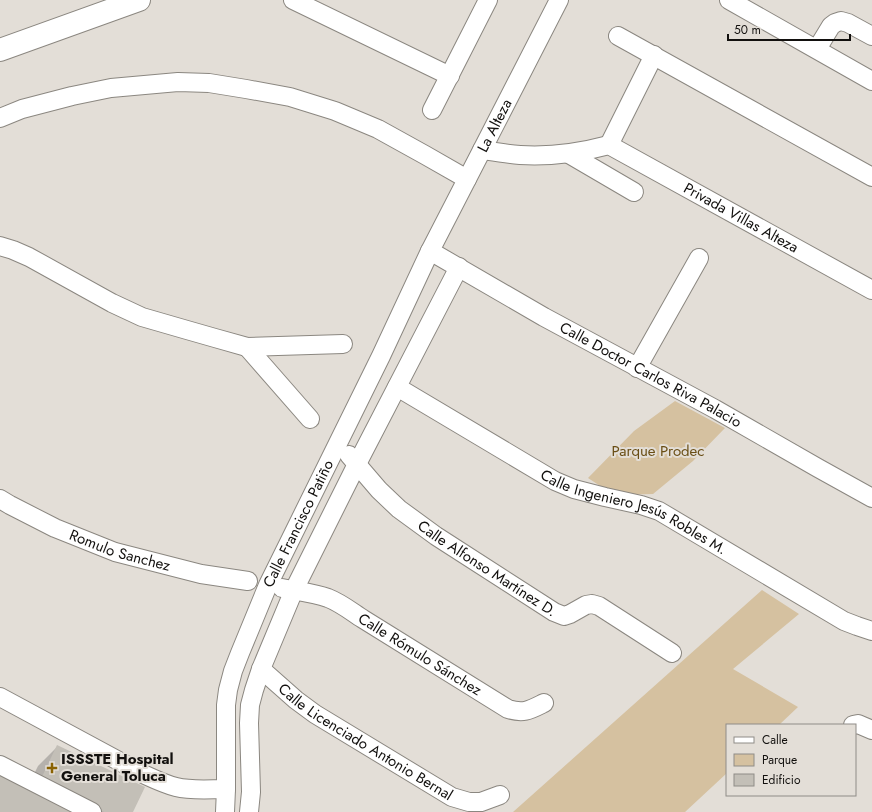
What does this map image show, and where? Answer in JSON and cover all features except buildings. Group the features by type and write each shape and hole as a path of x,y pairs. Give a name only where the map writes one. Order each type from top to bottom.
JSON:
{"main road":[{"path":"0,50 139,0"}],"street":[{"path":"432,110 488,0"},
{"name":"La Alteza","path":"430,251 559,0"},
{"path":"729,0 872,80"},
{"path":"298,1 450,76"},
{"path":"817,49 831,26 841,21 848,23 872,36"},
{"path":"618,36 872,177"},
{"path":"482,150 526,156 569,154 609,145 654,55"},
{"path":"0,118 22,109 110,88 178,82 209,83 290,97 335,111 378,130 467,179"},
{"name":"Privada Villas Alteza","path":"609,145 872,290"},
{"path":"569,154 634,192"},
{"path":"0,246 28,257 112,303 142,317 247,347 343,344"},
{"name":"Calle Doctor Carlos Riva Palacio","path":"430,251 544,317 872,498"},
{"name":"Calle Francisco Patiño","path":"225,812 226,705 233,671 268,585 339,443 430,251"},
{"path":"637,368 700,258"},
{"name":"Calle Francisco Patiño","path":"253,810 250,792 248,723 250,705 261,669 294,590 357,464 459,267"},
{"path":"247,347 310,419"},
{"name":"Calle Ingeniero Jesús Robles M.","path":"397,387 555,481 574,489 641,505 659,511 844,621 872,631"},
{"name":"Calle Alfonso Martínez D.","path":"339,443 378,490 399,509 436,536 554,612 564,616 586,605 592,604 599,606 672,653"},
{"name":"Romulo Sanchez","path":"0,499 55,528 115,552 201,574 248,582"},
{"name":"Calle Rómulo Sánchez","path":"268,585 329,598 348,608 363,619 508,709 524,712 544,703"},
{"name":"Calle Licenciado Antonio Bernal","path":"261,669 296,700 315,714 452,797 469,802 481,802 500,795"},
{"path":"0,697 141,773 163,782 176,787 185,788 226,788"},
{"path":"226,722 248,723"},
{"path":"856,724 872,730"},
{"path":"0,765 92,812"}],"green space":[{"name":"Parque Prodec","path":"675,401 725,428 693,461 653,494 614,495 588,478 634,431"},
{"path":"762,590 799,614 733,669 798,707 780,724 726,724 726,774 685,812 513,812"}],"place":[{"name":"ISSSTE Hospital General Toluca","path":"52,768"}]}
